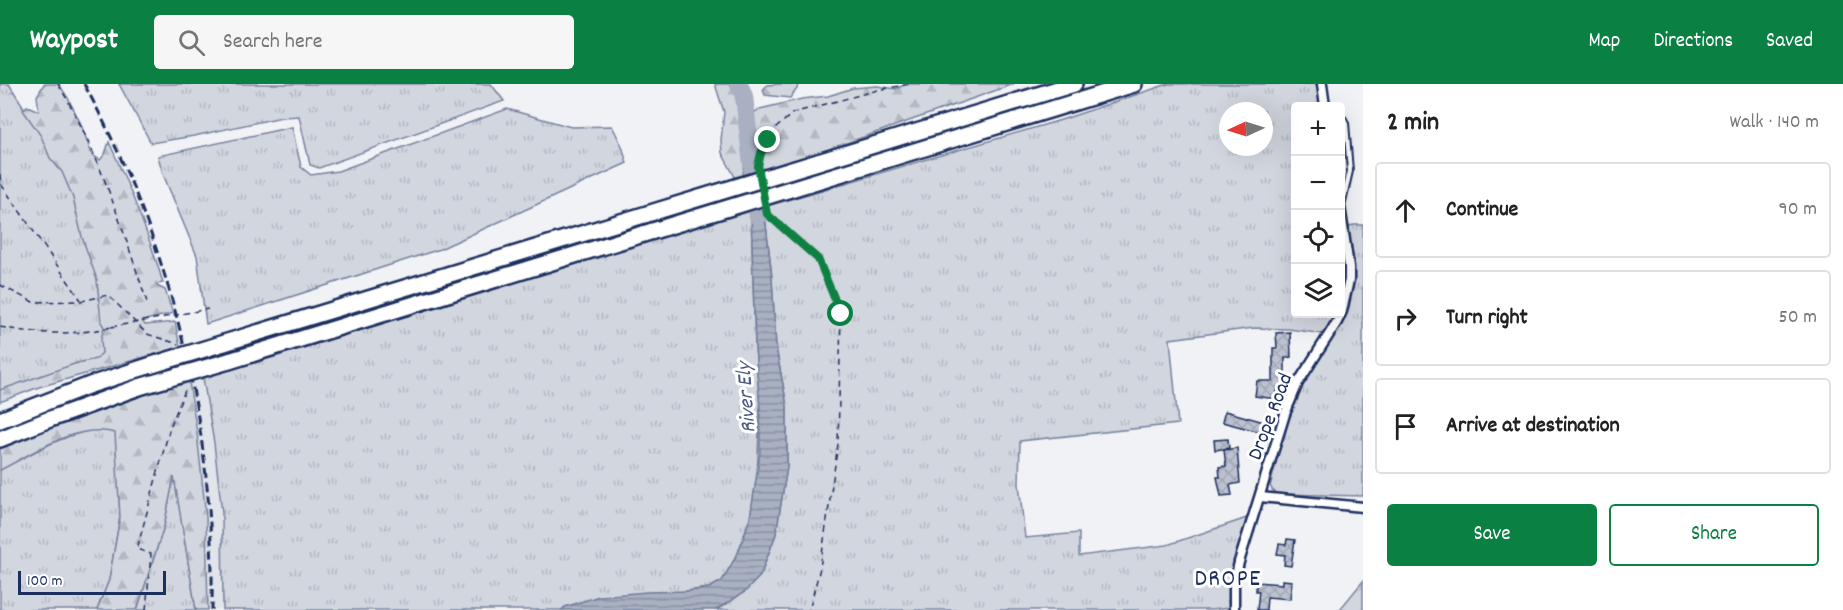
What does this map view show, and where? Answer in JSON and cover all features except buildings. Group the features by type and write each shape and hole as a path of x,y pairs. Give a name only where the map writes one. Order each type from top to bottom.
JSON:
{"highway":[{"path":"0,413 1074,84"},
{"path":"0,439 139,387 1134,84"},
{"path":"0,420 90,385"}],"street":[{"path":"1322,84 1324,102"},
{"name":"Drope Road","path":"1234,610 1234,585 1239,562 1274,446 1298,383 1342,311 1349,280 1349,267 1341,210"},
{"path":"1260,497 1363,507"}],"lane":[{"path":"1345,121 1350,171 1345,191"}],"path":[{"path":"58,84 78,119 102,176 147,302"},
{"path":"758,166 761,153 776,128 793,113 846,98 910,84"},
{"path":"0,174 1,184 81,301"},
{"path":"765,204 767,214 818,259 841,314 838,444 820,568 809,610"},
{"path":"0,285 33,302 81,301 108,295 147,334 180,344"},
{"path":"0,327 42,332 83,333 208,309"},
{"path":"146,610 151,554 137,549 170,427 189,381"}],"shaded area":[{"path":"203,378 214,443 222,513 223,610 208,610 206,517 189,382"}],"green space":[{"path":"0,84 9,84 74,186 99,275 109,356 0,395"},
{"path":"44,84 59,84 81,124 92,155 100,160 109,142 152,247 163,283 157,286 165,290 173,313 142,321 145,325 175,322 180,347 39,387 0,402 0,390 77,363 96,359 102,353 101,339 104,327 101,322 97,280 82,237 73,198 62,172 50,158 41,136 23,110 27,106 39,111 37,96"},
{"path":"119,84 491,84 504,101 319,168 310,165 299,116 282,117 151,143"},
{"path":"715,84 733,84 746,147 743,175 735,177 722,153 724,112"},
{"path":"798,84 790,98 765,95 763,90 767,85"},
{"path":"906,84 1014,84 821,152 762,169 750,138 753,113 760,109 802,99 828,96 853,88 877,86 896,89"},
{"path":"1168,84 1317,84 1319,102 1291,102 1291,318 1332,318 1323,334 1289,329 1254,328 1170,339 1178,424 1020,441 1019,484 1025,538 1079,533 1079,556 1167,545 1247,518 1229,588 1229,608 1210,610 716,610 733,600 760,576 776,534 787,467 787,406 776,348 772,278 764,207 1061,120"},
{"path":"507,109 571,127 612,126 627,163 440,249 206,324 197,256 163,174 158,156 292,127 301,167 311,175 338,171"},
{"path":"751,211 755,347 760,408 757,478 750,518 738,553 722,581 709,588 565,607 562,610 223,610 222,513 214,443 203,378"},
{"path":"1363,225 1363,496 1279,494 1270,486 1285,427 1303,383 1345,318 1353,281 1349,226"},
{"path":"189,382 206,517 208,610 196,610 174,477 164,526 137,610 97,610 109,580 120,517 115,433 100,431 70,435 0,470 0,449 90,411"},
{"path":"102,429 116,433 120,517 109,580 97,610 0,610 0,470 62,439"},
{"path":"174,475 196,610 137,610 164,526"},
{"path":"1363,581 1363,610 1338,610 1341,608"}],"water":[{"path":"764,207 772,278 776,348 787,406 787,467 776,534 760,576 745,592 716,610 562,610 599,596 709,588 722,581 738,553 750,518 760,453 751,211"}],"waterway":[{"name":"River Ely","path":"739,84 744,96 758,217"}],"railway":[{"path":"84,84 115,145 142,208 164,273 182,339 196,406 206,473 211,541 212,610"}],"district":[{"name":"DROPE","path":"1228,577"}],"route":[{"path":"768,140 761,153 758,166 767,214 818,259 841,314"}]}
